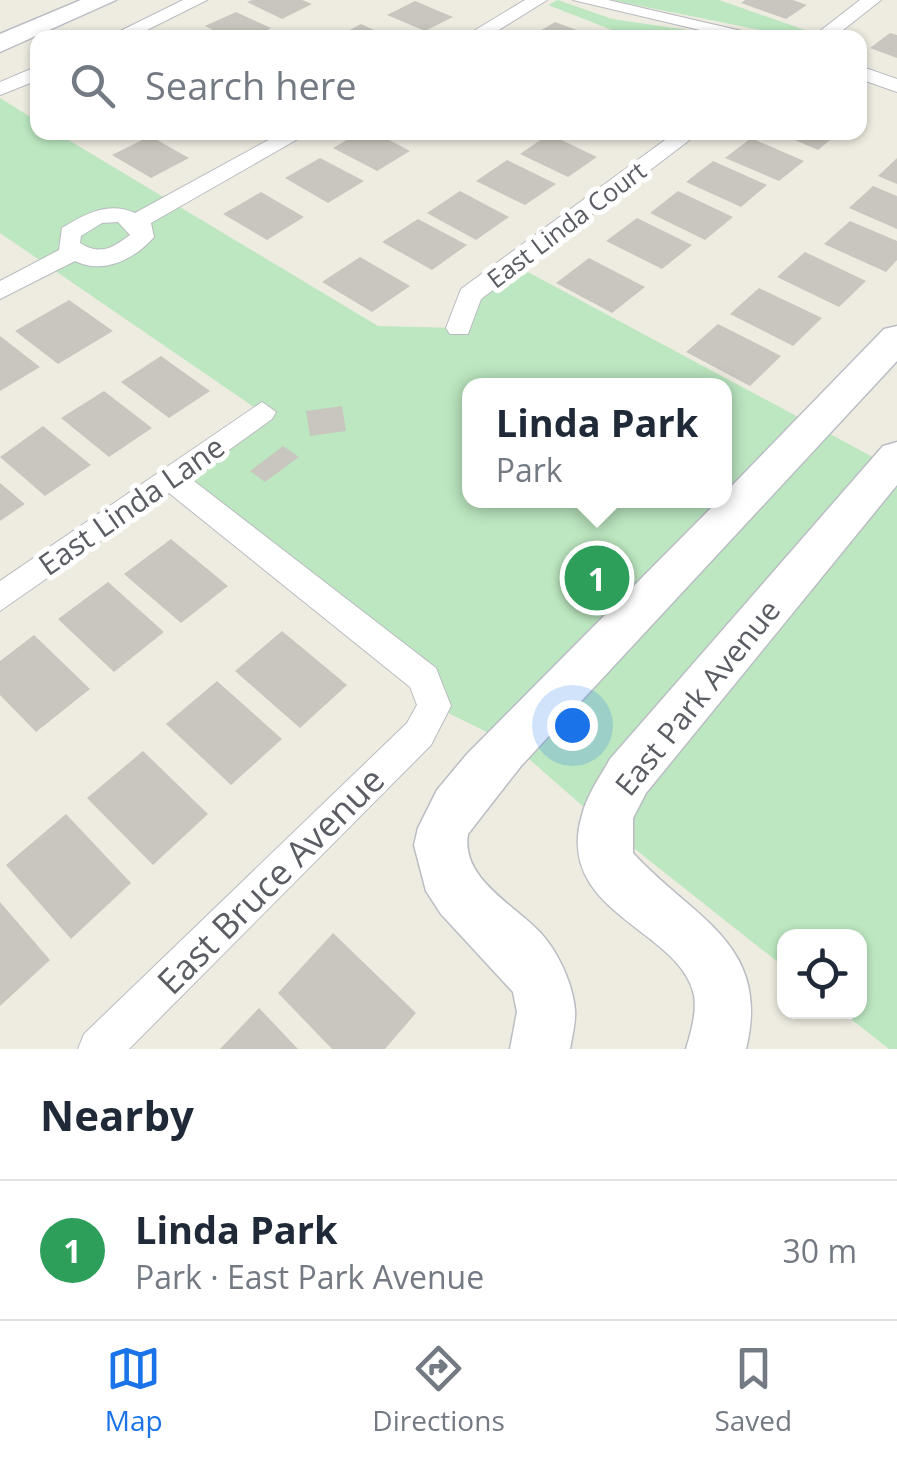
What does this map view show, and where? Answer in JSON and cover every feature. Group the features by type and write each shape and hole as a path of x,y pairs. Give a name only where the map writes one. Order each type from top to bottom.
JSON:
{"street":[{"path":"0,22 54,0"},
{"path":"33,30 103,0"},
{"path":"132,30 198,0"},
{"path":"485,30 538,0"},
{"path":"582,0 726,30"},
{"path":"831,30 872,0"},
{"path":"0,44 30,31"},
{"path":"867,75 897,86"},
{"path":"0,89 30,76"},
{"path":"73,252 68,239 86,220 111,214 137,221 285,140"},
{"name":"East Linda Court","path":"459,328 470,296 679,140"},
{"path":"0,291 73,252 102,259 130,250 142,237 137,221"},
{"path":"540,1049 550,1013 536,975 524,956 460,894 445,869 440,844 446,822 513,744 897,338"},
{"name":"East Linda Lane","path":"0,598 262,412"},
{"name":"East Park Avenue","path":"716,1049 724,1018 719,981 698,950 634,896 607,864 602,823 628,776 897,456"},
{"name":"East Bruce Avenue","path":"99,1049 418,734 434,706 424,678 169,478"}],"green space":[{"path":"558,0 612,19 688,30 612,30 548,5"},
{"path":"611,0 719,0 805,30 760,30"},
{"path":"0,98 30,117 30,140 69,140 378,326 458,328 470,295 511,263 725,378 462,378 462,508 732,508 732,382 897,470 897,1049 889,1049 851,1019 867,1019 867,929 777,929 777,961 602,823 513,745 434,706 169,478 261,412 0,233"}],"building":[{"path":"302,0 312,4 282,19 247,2"},
{"path":"793,0 807,5 786,19 741,3"},
{"path":"415,1 453,17 423,30 387,15"},
{"path":"236,12 271,28 213,30 205,26"},
{"path":"555,22 576,30 542,30"},
{"path":"361,24 374,30 350,30"},
{"path":"890,33 897,35 897,58 870,48"},
{"path":"142,140 157,140 189,158 151,178 112,155"},
{"path":"346,140 389,140 410,151 377,171 333,148"},
{"path":"540,140 562,140 597,157 568,177 520,154"},
{"path":"748,140 756,140 804,161 779,181 725,158"},
{"path":"795,140 830,140 818,150"},
{"path":"320,158 364,181 328,203 285,178"},
{"path":"897,158 897,184 878,176"},
{"path":"507,160 556,184 525,205 476,181"},
{"path":"713,161 767,185 741,207 686,182"},
{"path":"873,186 897,196 897,229 849,208"},
{"path":"460,191 509,217 476,240 427,213"},
{"path":"678,191 733,217 705,240 650,213"},
{"path":"261,192 304,217 267,240 223,214"},
{"path":"637,218 692,245 662,269 606,241"},
{"path":"418,219 467,245 432,270 382,242"},
{"path":"850,221 897,241 897,260 886,272 824,244"},
{"path":"805,252 866,281 839,307 777,277"},
{"path":"360,257 410,286 372,312 322,282"},
{"path":"589,258 645,287 612,313 556,283"},
{"path":"759,288 822,318 793,346 730,314"},
{"path":"69,300 113,331 58,364 15,331"},
{"path":"718,324 781,356 750,386 686,352"},
{"path":"0,336 40,367 0,391"},
{"path":"161,356 210,391 169,418 121,382"},
{"path":"104,391 152,428 109,457 61,418"},
{"path":"342,406 346,431 310,436 306,411"},
{"path":"43,426 91,465 45,496 0,457"},
{"path":"283,446 299,457 265,482 250,471"},
{"path":"0,483 25,504 0,521"},
{"path":"171,539 228,586 181,623 124,574"},
{"path":"108,582 164,632 114,672 58,619"},
{"path":"282,631 347,685 300,728 235,671"},
{"path":"34,635 90,689 36,732 0,695 0,661"},
{"path":"217,681 282,739 231,785 166,724"},
{"path":"143,751 208,814 153,865 87,798"},
{"path":"66,814 131,883 71,939 6,865"},
{"path":"0,902 50,960 0,1006"},
{"path":"333,933 416,1013 385,1049 332,1049 278,993"},
{"path":"259,1008 298,1049 220,1049"}],"place":[{"name":"Linda Park","path":"597,578"}]}
